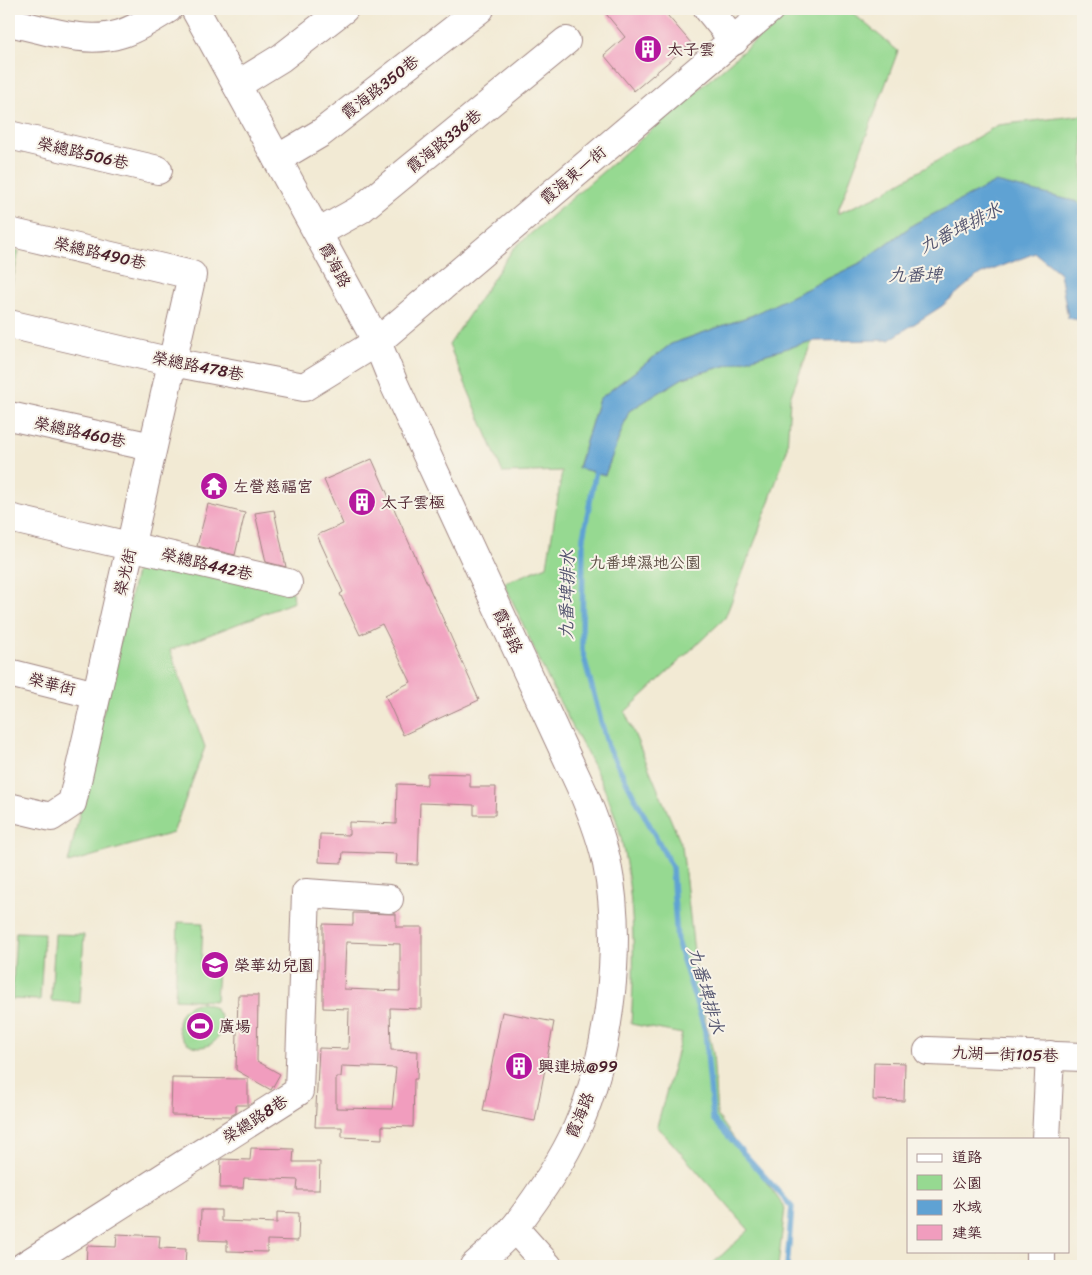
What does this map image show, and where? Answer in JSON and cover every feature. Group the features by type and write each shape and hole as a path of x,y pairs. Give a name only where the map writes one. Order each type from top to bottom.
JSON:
{"street":[{"path":"9,22 68,35 99,37 120,34 168,9"},
{"name":"霞海路","path":"195,9 377,342 394,384 584,792 599,832 607,866 613,928 608,1026 577,1128 551,1173 514,1228 474,1266"},
{"path":"237,85 281,58 344,9"},
{"name":"霞海路350巷","path":"277,159 321,133 480,9"},
{"path":"708,9 734,41"},
{"name":"霞海東一街","path":"377,342 413,309 770,9"},
{"name":"霞海路336巷","path":"318,233 361,208 566,41"},
{"name":"榮總路506巷","path":"9,135 158,170"},
{"name":"榮總路490巷","path":"9,232 192,275"},
{"name":"榮光街","path":"9,807 51,817 72,803 192,275"},
{"name":"榮總路478巷","path":"9,324 172,362 304,387 377,342"},
{"name":"榮總路460巷","path":"9,416 152,447"},
{"name":"榮總路442巷","path":"9,518 288,583"},
{"name":"榮華街","path":"9,673 96,695"},
{"name":"榮總路8巷","path":"24,1266 299,1091 306,893 389,899"},
{"name":"九湖一街105巷","path":"928,1051 1083,1056"},
{"path":"1046,1138 1050,1055"},
{"path":"514,1228 548,1266"},
{"path":"1041,1252 1041,1266"}],"green space":[{"name":"九番埤濕地公園","path":"792,9 848,9 898,51 837,214 877,196 998,125 1083,115 1083,208 1078,202 996,183 914,224 862,262 753,315 671,344 599,399 578,467 605,475 629,411 683,378 812,341 790,398 787,450 757,536 725,618 625,712 682,846 698,987 713,1052 717,1115 785,1208 778,1266 710,1266 749,1230 657,1126 682,1034 631,1024 633,931 626,861 617,821 597,772 548,679 504,583 547,566 562,471 503,473 449,345 513,249"},
{"path":"9,248 19,251 9,297"},
{"path":"149,562 293,592 294,602 170,650 205,747 173,833 68,863 137,568"},
{"path":"178,922 203,923 201,967 218,968 216,1001 175,999"},
{"path":"16,932 44,933 40,1000 12,999"},
{"path":"55,934 84,935 80,1003 51,1001"},
{"name":"廣場","path":"204,1003 216,1009 221,1016 221,1034 216,1041 209,1046 196,1047 184,1041 179,1034 178,1021 184,1009 191,1004"}],"water":[{"name":"九番埤","path":"996,182 1078,202 1083,208 1083,321 1068,318 1060,273 1035,253 977,276 942,306 889,340 812,341 683,378 629,411 605,475 578,468 599,399 671,344 753,315 862,262 914,224"}],"building":[{"name":"太子雲","path":"602,9 662,9 691,43 634,91 604,55 625,37"},
{"path":"372,459 479,700 403,735 385,695 411,682 382,624 360,635 340,594 343,592 317,535 343,524 324,480"},
{"path":"208,504 245,513 235,555 197,546"},
{"path":"274,510 286,567 266,562 255,513"},
{"path":"427,773 470,774 470,787 496,787 495,815 474,815 474,805 420,803 418,865 396,864 397,854 343,852 342,863 319,862 320,834 349,835 349,822 396,824 397,784 427,785"},
{"path":"353,913 396,914 396,927 422,927 422,1009 390,1008 391,1050 418,1051 417,1079 414,1079 413,1127 382,1126 382,1139 342,1137 342,1127 315,1127 319,1048 348,1049 349,1009 323,1008 323,924 353,925","holes":["346,942 400,944 400,991 344,989","342,1066 396,1068 392,1109 336,1108 336,1077 341,1077"]},
{"path":"238,995 258,995 257,1061 280,1074 271,1090 236,1070"},
{"name":"興連城@99","path":"502,1012 554,1022 535,1121 483,1111"},
{"path":"874,1062 905,1063 904,1101 873,1100"},
{"path":"172,1078 248,1079 248,1105 236,1105 236,1113 230,1116 171,1115"},
{"path":"251,1148 294,1149 293,1162 320,1162 319,1190 297,1190 298,1180 244,1178 243,1188 220,1188 221,1159 250,1160"},
{"path":"201,1210 221,1210 221,1221 277,1223 277,1212 299,1213 298,1241 267,1240 267,1252 227,1251 227,1241 200,1240"},
{"path":"117,1234 160,1236 159,1248 186,1249 185,1266 110,1264 110,1266 86,1266 87,1246 116,1247"}],"waterway":[{"name":"九番埤排水","path":"597,466 583,537 582,650 608,747 672,867 677,941 705,1030 713,1119 792,1207 787,1266"}],"place":[{"name":"太子雲","path":"648,49"},
{"name":"左營慈福宮","path":"214,486"},
{"name":"太子雲極","path":"362,502"},
{"name":"榮華幼兒園","path":"215,965"},
{"name":"廣場","path":"200,1026"},
{"name":"興連城@99","path":"519,1066"}]}
